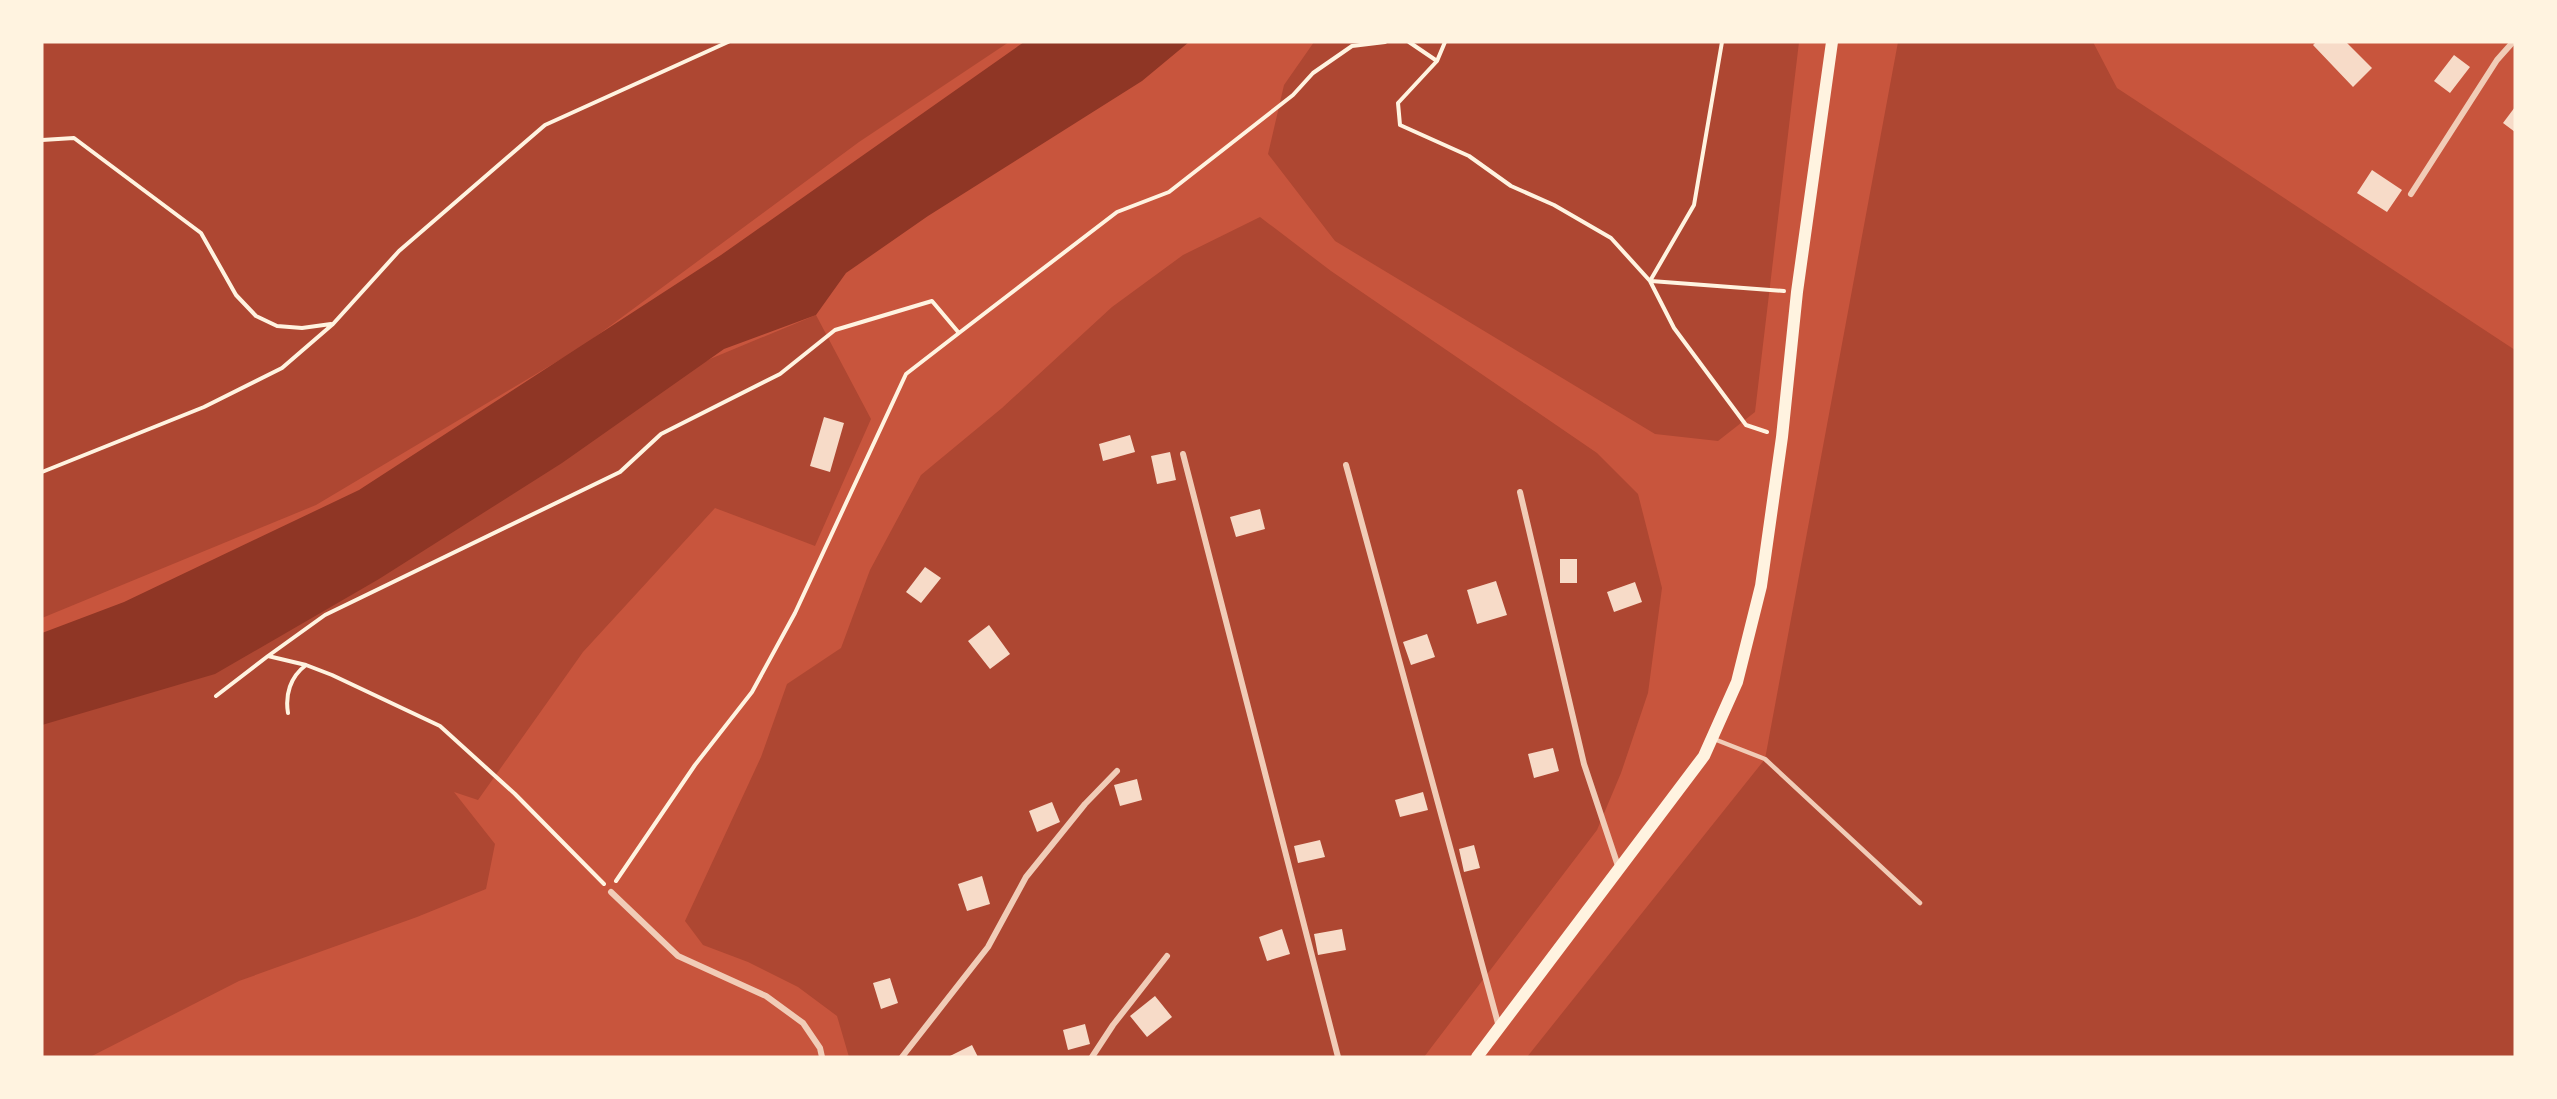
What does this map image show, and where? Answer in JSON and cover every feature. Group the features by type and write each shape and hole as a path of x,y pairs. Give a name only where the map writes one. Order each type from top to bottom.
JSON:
{"main road":[{"path":"1477,1057 1704,756 1737,682 1761,586 1782,437 1797,292 1832,42"}],"street":[{"path":"2411,195 2497,60 2512,42"},
{"path":"1183,454 1338,1057"},
{"path":"1346,465 1499,1028"},
{"path":"1520,492 1584,764 1619,869"},
{"path":"902,1057 988,947 1026,877 1085,804 1117,771"},
{"path":"611,892 678,956 766,996 803,1023 820,1048 822,1057"},
{"path":"1092,1057 1113,1025 1167,956"}],"lane":[{"path":"1712,738 1765,759 1920,903"}],"path":[{"path":"42,472 204,407 282,368 333,324 399,251 545,125 728,42"},
{"path":"267,656 306,665 440,726 515,794 611,892 614,884 695,765 752,693 795,613 906,374 1117,212 1169,192 1293,95 1313,73 1352,46 1385,42"},
{"path":"1409,42 1437,61"},
{"path":"1444,42 1437,61 1398,103 1401,125 1469,156 1511,186 1554,205 1611,238 1650,281 1674,328 1746,425 1782,437"},
{"path":"1650,281 1694,205 1722,42"},
{"path":"42,140 74,138 201,233 236,294 256,316 277,326 303,327 333,324"},
{"path":"1650,281 1797,292"},
{"path":"216,696 325,615 620,472 661,434 780,374 835,330 932,301 959,333"},
{"path":"288,713 286,700 291,682 299,670 306,665"}],"shaded area":[{"path":"42,42 1009,42 859,142 583,346 316,505 42,618"},
{"path":"1024,42 1189,42 1142,81 928,216 846,273 816,315 724,349 562,463 379,579 215,674 42,725 42,633 124,602 359,490 721,255"},
{"path":"1314,42 1799,42 1755,412 1718,441 1655,434 1335,241 1268,154 1284,85"},
{"path":"1898,42 2093,42 2117,88 2515,350 2515,1057 1527,1057 1765,759"},
{"path":"1260,217 1331,271 1597,453 1638,494 1662,588 1648,693 1621,773 1597,830 1424,1057 849,1057 837,1016 798,987 748,962 703,945 685,921 761,757 787,684 841,648 870,570 921,475 1002,408 1112,307 1183,255"},
{"path":"816,315 871,419 815,546 715,508 583,652 478,800 454,792 495,844 486,889 417,917 239,981 90,1057 42,1057 42,715 710,359"}],"building":[{"path":"2316,42 2346,42 2372,68 2353,87 2313,45"},
{"path":"2454,55 2470,67 2450,93 2434,81"},
{"path":"2515,107 2515,132 2503,123"},
{"path":"2372,170 2402,190 2387,212 2357,193"},
{"path":"824,417 844,423 830,472 810,466"},
{"path":"1130,435 1135,452 1103,461 1099,444"},
{"path":"1170,452 1176,480 1157,484 1151,456"},
{"path":"1260,509 1265,529 1236,537 1230,517"},
{"path":"1560,559 1577,559 1577,583 1560,583"},
{"path":"925,567 941,578 921,603 906,592"},
{"path":"1496,581 1507,615 1477,624 1467,590"},
{"path":"1635,582 1642,602 1614,612 1607,592"},
{"path":"989,625 1010,654 990,669 968,641"},
{"path":"1427,634 1435,657 1411,665 1403,642"},
{"path":"1553,748 1559,771 1534,778 1528,754"},
{"path":"1137,779 1142,800 1120,806 1114,785"},
{"path":"1423,792 1428,810 1400,817 1395,800"},
{"path":"1052,802 1060,822 1037,832 1029,811"},
{"path":"1320,840 1325,857 1298,863 1294,846"},
{"path":"1474,845 1480,868 1464,872 1459,849"},
{"path":"982,876 990,904 967,911 958,884"},
{"path":"1282,929 1290,954 1267,961 1259,937"},
{"path":"1342,929 1346,950 1318,955 1314,934"},
{"path":"890,978 898,1003 881,1009 873,983"},
{"path":"1155,996 1172,1017 1147,1037 1130,1016"},
{"path":"1085,1024 1090,1044 1068,1050 1063,1030"},
{"path":"972,1045 978,1057 948,1057"}]}
